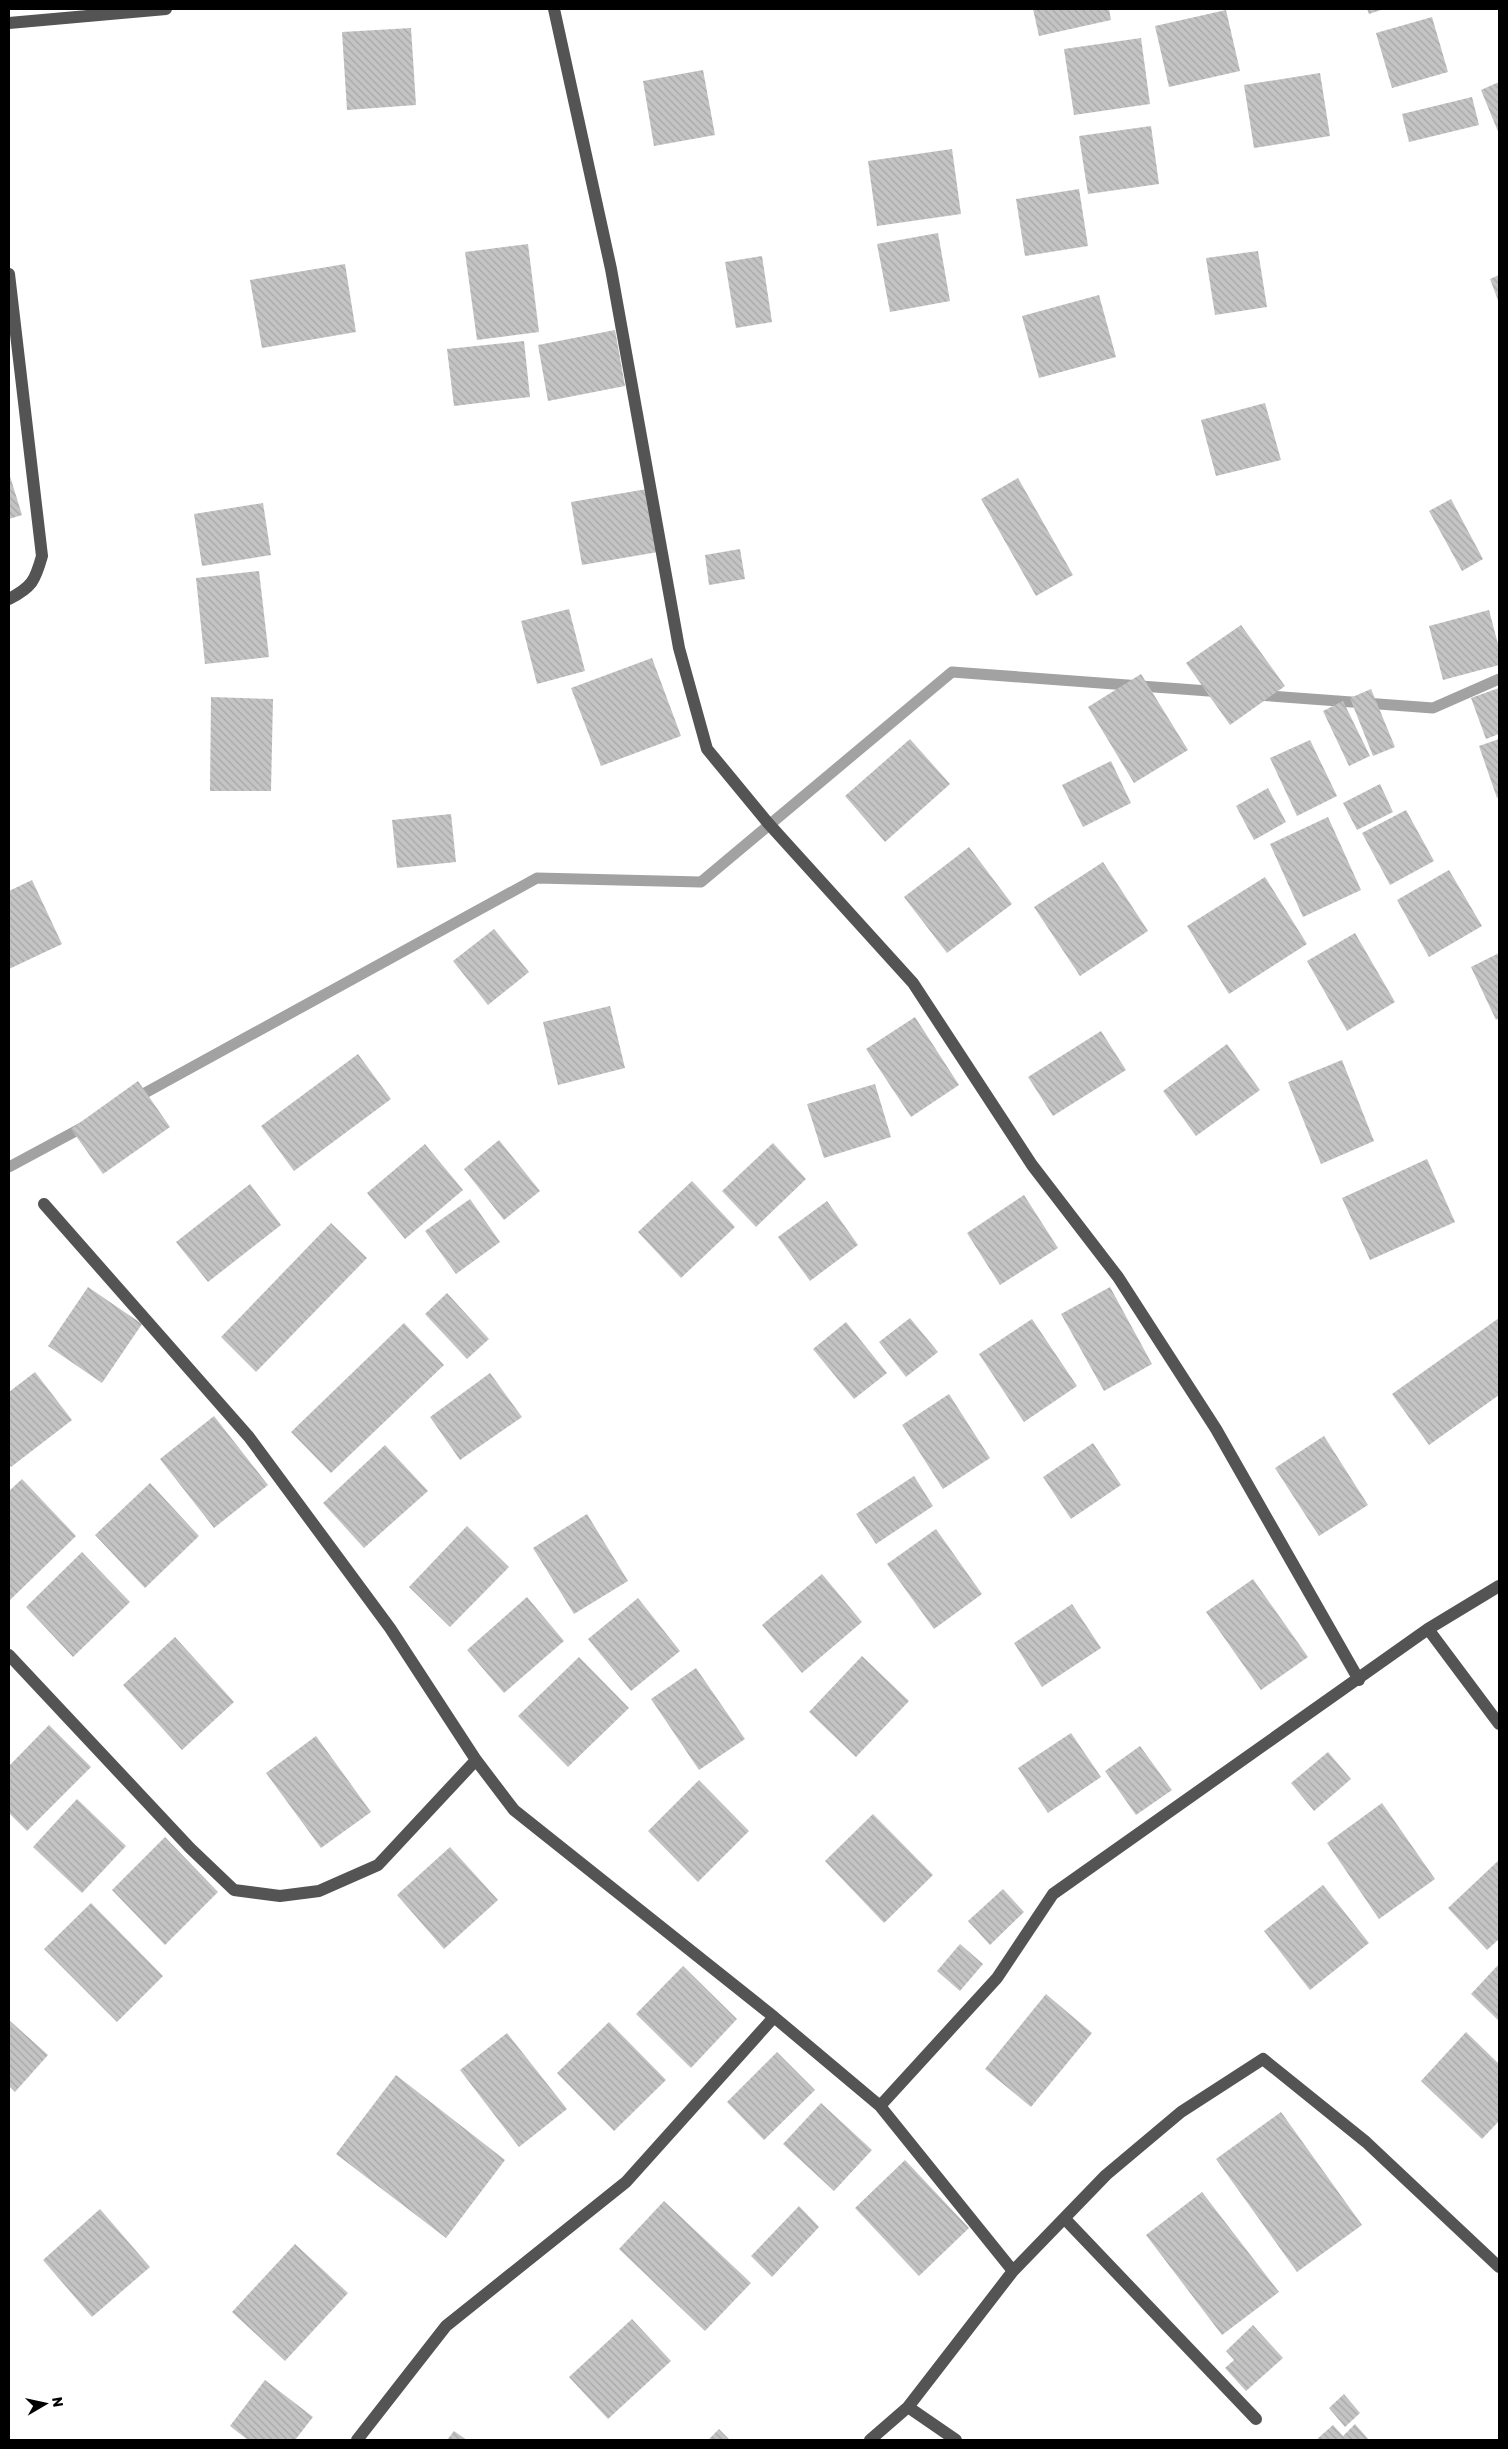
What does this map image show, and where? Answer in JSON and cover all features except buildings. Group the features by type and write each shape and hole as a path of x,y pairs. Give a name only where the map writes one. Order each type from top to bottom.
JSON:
{"street":[{"path":"9,23 166,9"},
{"path":"554,9 611,269 679,648 707,749 768,824 913,983 1032,1165 1118,1277 1216,1429 1358,1680"},
{"path":"9,274 42,556 38,572 27,589 9,599"},
{"path":"44,1204 249,1437 390,1628 476,1760 514,1810 561,1850 774,2017 880,2106 1013,2271"},
{"path":"880,2106 997,1978 1053,1894 1428,1629 1499,1586"},
{"path":"1428,1629 1499,1724"},
{"path":"9,1655 190,1848 234,1890 280,1896 319,1891 378,1865 476,1760"},
{"path":"356,2440 446,2326 626,2182 774,2017"},
{"path":"870,2440 908,2407 1013,2271 1106,2175 1181,2112 1263,2059 1366,2142 1499,2267"},
{"path":"1065,2218 1256,2419"},
{"path":"908,2407 956,2440"}],"waterway":[{"path":"134,1099 537,878 701,882 952,672 1222,692"},
{"path":"1257,695 1433,708 1499,679"},
{"path":"9,1167 87,1125"}]}
